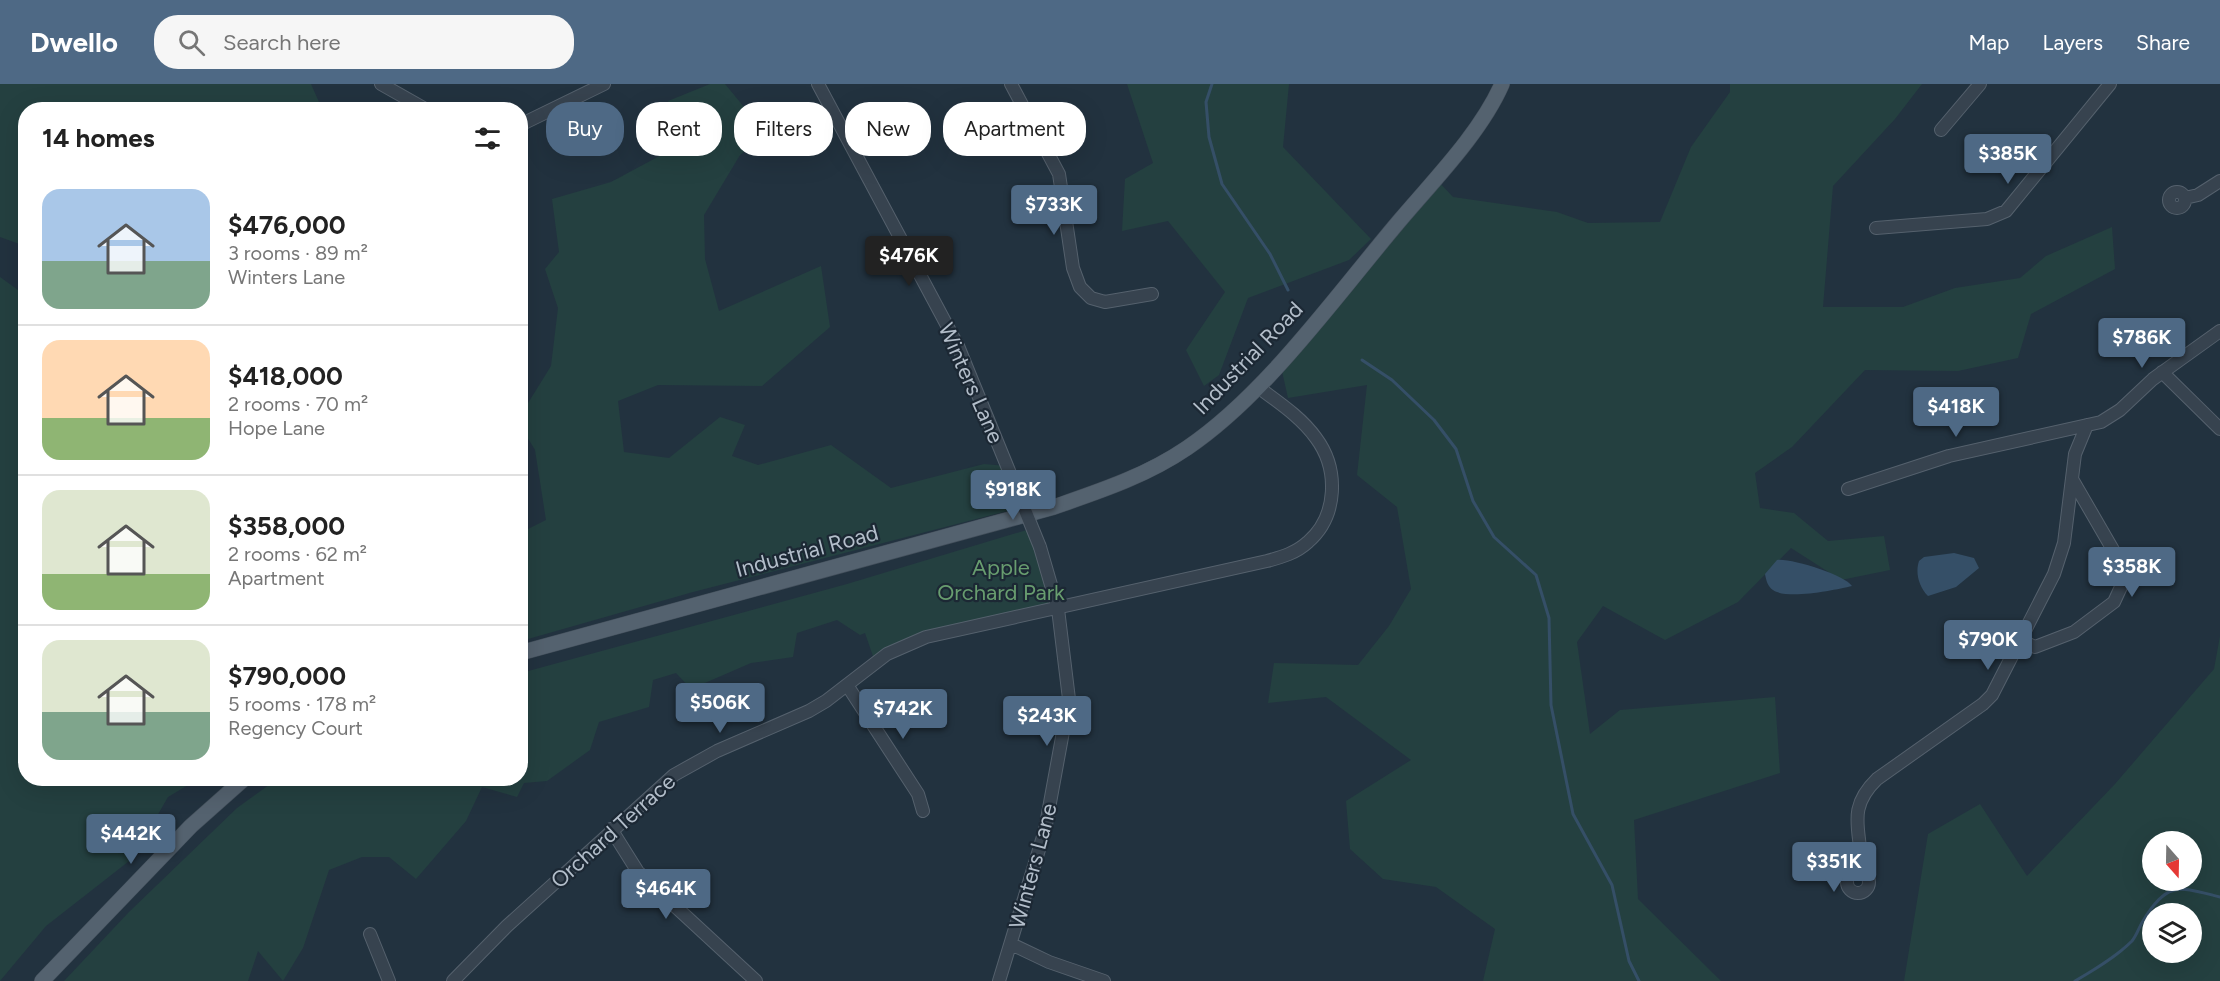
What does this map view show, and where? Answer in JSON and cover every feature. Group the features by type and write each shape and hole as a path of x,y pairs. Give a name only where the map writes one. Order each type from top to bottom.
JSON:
{"main road":[{"name":"Industrial Road","path":"528,651 949,536 1104,490 1138,477 1186,449 1222,421 1258,387 1436,179 1476,125 1502,84"},
{"path":"42,981 191,826 236,786"}],"street":[{"path":"381,84 413,102"},
{"path":"528,121 604,84"},
{"path":"1011,84 1059,174 1073,268 1080,286 1090,298 1105,302 1152,294"},
{"path":"1941,130 1980,84"},
{"path":"1876,228 1988,219 2006,211 2110,84"},
{"name":"Winters Lane","path":"822,85 958,346 1040,547 1058,609 1069,683 1067,717 1045,830 999,981"},
{"path":"2185,198 2198,195 2220,181"},
{"path":"1848,489 1949,456 2101,422 2112,416 2162,372 2220,331"},
{"path":"2162,372 2220,429"},
{"name":"Orchard Terrace","path":"453,981 507,926 674,775 717,751 809,711 887,654 912,642 1267,561 1288,555 1308,542 1324,522 1330,505 1333,490 1327,457 1316,438 1302,422 1258,387"},
{"path":"1861,871 1857,811 1865,790 1877,779 1983,704 1992,695 2051,580 2062,552 2075,454 2081,427"},
{"path":"2020,640 2035,648 2074,632 2115,602 2127,574 2072,479"},
{"path":"847,685 918,794 923,811"},
{"path":"612,829 638,872 756,981"},
{"path":"370,934 389,981"},
{"path":"1011,944 1049,962 1104,981"}],"green space":[{"path":"0,84 311,84 319,102 18,102 18,243 0,237"},
{"path":"710,84 725,84 740,102 734,102 734,156 739,156 704,215 705,259 719,311 821,266 830,327 762,386 658,385 618,401 624,452 669,458 720,417 745,425 732,456 758,465 831,445 891,488 984,464 1007,466 1014,483 1011,510 693,592 528,639 528,529 546,520 535,450 528,438 528,403 551,366 558,308 545,269 559,252 552,199 611,182 659,156 722,156 722,102 668,102"},
{"path":"1127,84 1289,84 1283,147 1371,239 1349,260 1248,298 1219,375 1204,386 1186,350 1225,292 1168,221 1122,231 1125,179 1153,163"},
{"path":"1730,84 1922,84 1895,119 1833,186 1823,307 1903,307 1955,288 2020,278 2046,256 2112,227 2115,269 2031,314 2018,358 1958,371 1865,370 1792,447 1755,473 1760,508 1794,513 1828,541 1884,536 1890,570 1841,580 1791,548 1738,602 1665,640 1603,606 1577,642 1590,734 1620,710 1775,697 1780,773 1634,820 1638,899 1721,981 1483,981 1495,929 1436,887 1383,879 1350,849 1346,801 1411,760 1326,697 1268,703 1274,663 1358,665 1389,626 1411,589 1397,507 1357,475 1367,385 1288,398 1280,362 1436,179 1453,197 1557,212 1588,223 1660,222 1691,147 1730,92"},
{"path":"0,277 18,290 18,786 186,786 168,797 133,858 46,926 0,981"},
{"name":"Apple Orchard Park","path":"1030,529 1058,609 926,637 875,662 865,633 860,635 837,620 797,633 793,657 751,663 691,689 676,673 653,680 649,707 599,722 590,750 547,781 528,783 528,671 847,584"},
{"path":"2220,636 2220,981 1904,981 1928,834 1980,804 2027,876 2115,784 2214,669"},
{"path":"267,786 522,786 517,797 482,787 466,821 416,879 389,857 362,857 329,870 303,948 283,981 258,951 248,981 64,981 129,912 237,808"}],"water":[{"path":"1954,553 1974,558 1979,568 1956,587 1928,596 1919,580 1917,570 1919,561 1924,557"},
{"path":"1777,560 1817,568 1839,577 1852,586 1811,593 1780,593 1770,587 1765,574"}],"waterway":[{"path":"1212,84 1206,102 1209,137 1222,184 1270,254 1288,290"},
{"path":"1362,360 1392,380 1434,420 1456,449 1473,501 1494,537 1536,575 1549,618 1551,705 1573,814 1612,885 1629,961 1639,981"},
{"path":"2075,981 2126,947 2152,908 2167,893 2184,889 2220,897"}]}
